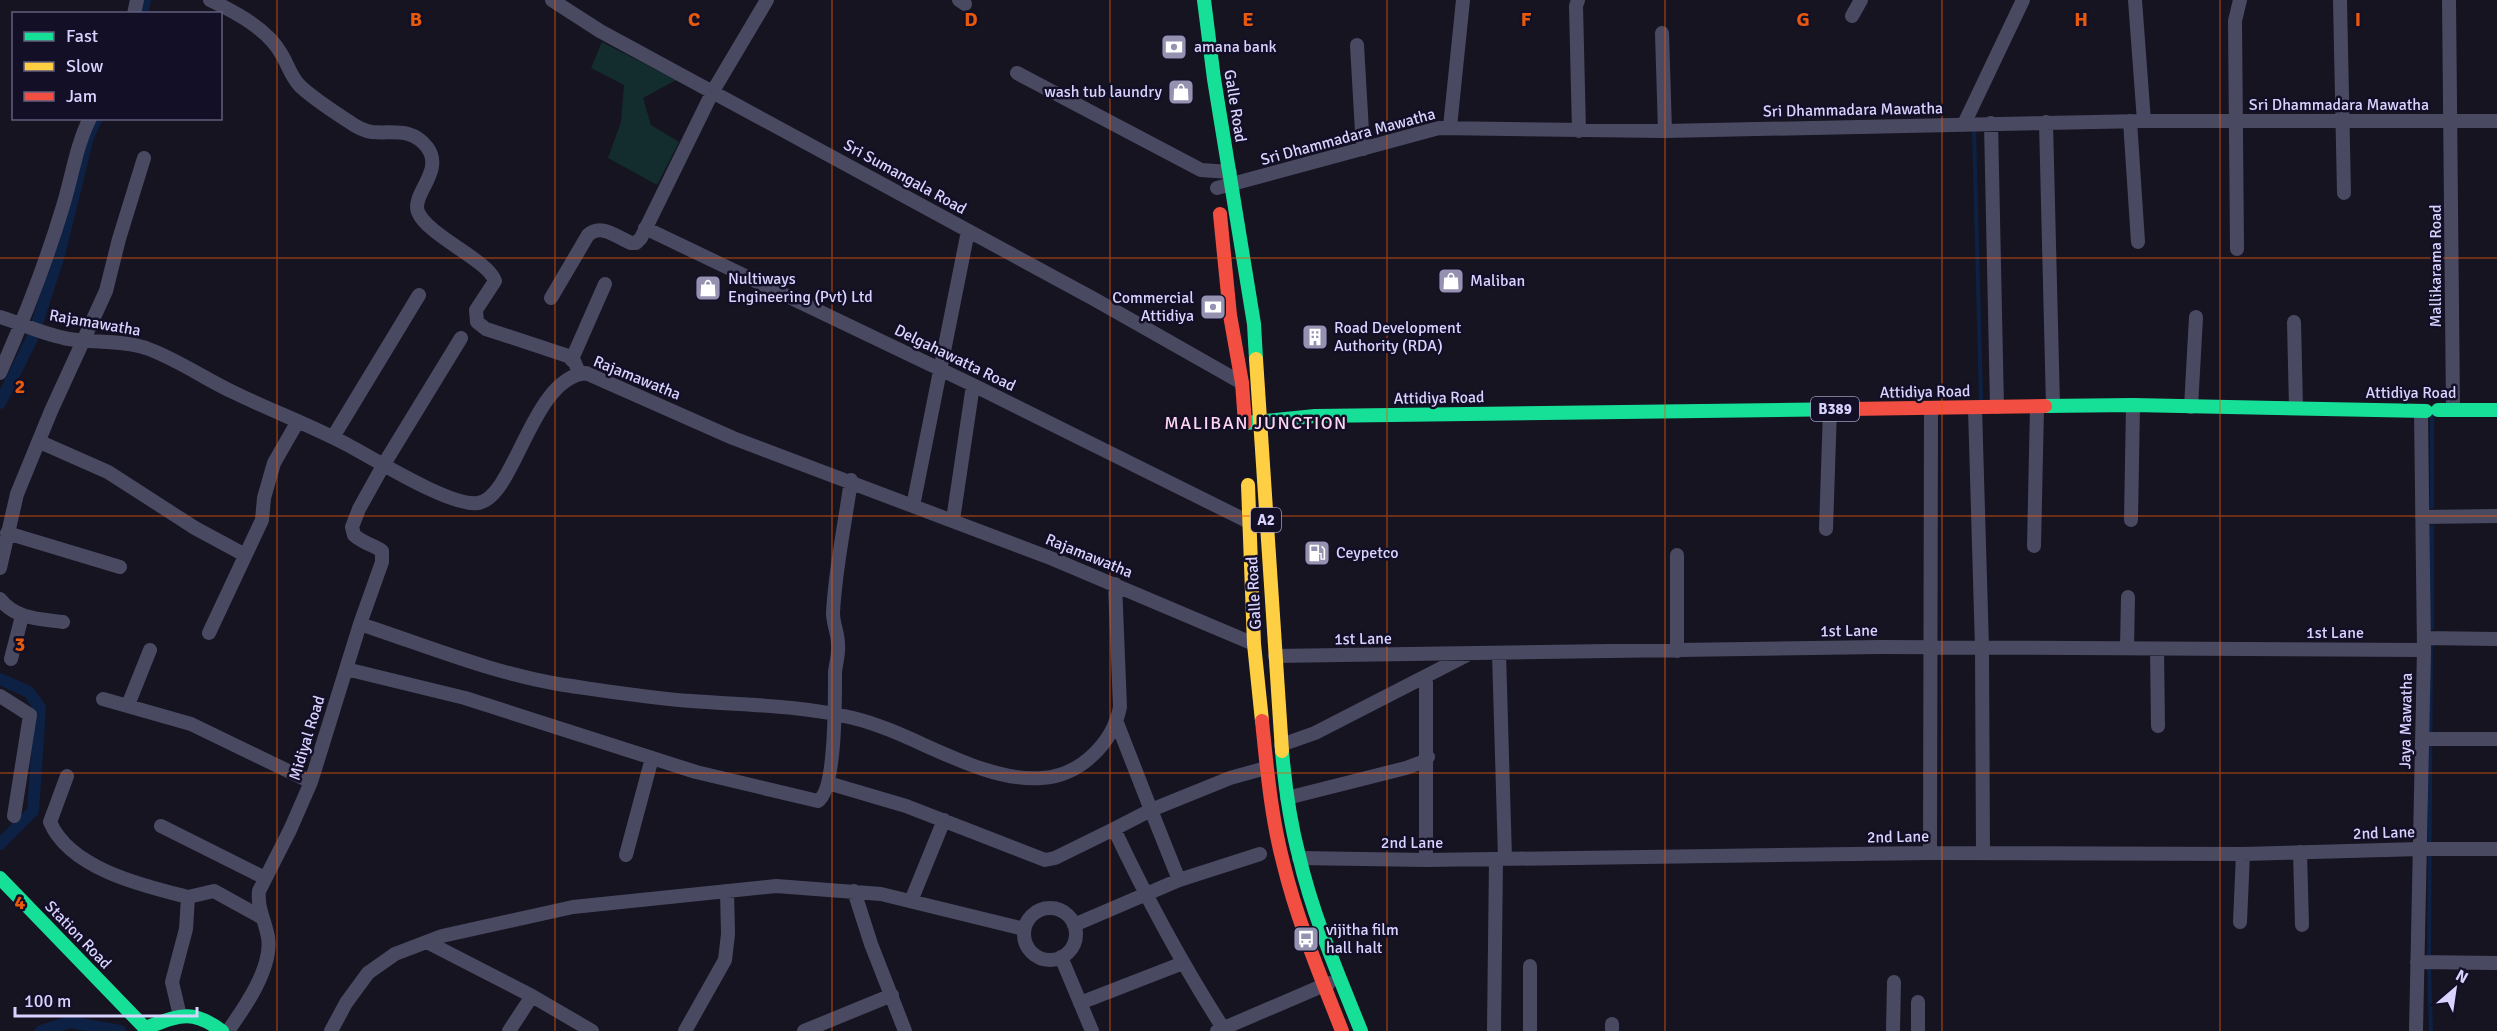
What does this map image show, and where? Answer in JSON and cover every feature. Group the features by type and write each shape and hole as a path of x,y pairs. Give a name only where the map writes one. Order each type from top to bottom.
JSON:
{"main road":[{"name":"Galle Road","path":"1204,0 1214,79 1254,324 1281,745 1287,798 1299,858 1339,979 1361,1031"},
{"path":"1212,167 1217,188 1230,315 1242,383 1246,438"},
{"name":"Attidiya Road","path":"1245,423 1315,416 2133,405 2428,411 2497,410"},
{"name":"Galle Road","path":"1248,469 1254,644 1266,768 1277,848 1304,933 1342,1031"},
{"name":"Station Road","path":"2,880 146,1030 180,1016 205,1017 222,1031"}],"street":[{"path":"210,0 241,18 271,40 299,85 337,114 365,131 390,131 410,135 426,147 430,154 432,169 418,204 419,214 460,251 488,270 495,281 494,286 476,310 477,322 486,329 561,353 572,359 579,374"},
{"name":"Sri Sumangala Road","path":"552,0 600,31 713,90 1242,383"},
{"path":"551,298 592,231 603,230 631,243 638,241 713,90 767,0"},
{"path":"1450,128 1463,0"},
{"path":"1578,0 1576,6 1579,131"},
{"path":"1852,16 1861,0"},
{"path":"1964,124 2023,0"},
{"path":"2135,0 2138,242"},
{"path":"2237,249 2235,21 2240,0"},
{"path":"2340,0 2344,193"},
{"name":"Mallikarama Road","path":"2449,0 2453,410"},
{"path":"1662,33 1665,131"},
{"path":"1357,45 1363,149"},
{"path":"1017,73 1201,170 1212,167 1231,178"},
{"path":"0,373 23,324 63,206 82,134 89,120"},
{"name":"Sri Dhammadara Mawatha","path":"1217,188 1231,178 1363,149 1439,128 1665,131 2046,122 2497,121"},
{"path":"2046,122 2053,406"},
{"path":"1991,123 1997,407"},
{"path":"0,568 16,494 106,291 144,158"},
{"name":"Delgahawatta Road","path":"645,228 973,385 1249,522"},
{"path":"913,506 968,231"},
{"path":"572,359 605,284"},
{"path":"333,437 419,295"},
{"name":"Rajamawatha","path":"0,317 48,334 84,341 128,344 146,349 236,394 333,437 453,499 474,504 481,503 491,496 507,474 554,389 565,380 579,374 593,375 733,438 851,480 1115,584 1254,644"},
{"path":"2191,407 2196,317"},
{"path":"2294,322 2296,408"},
{"path":"384,464 461,339"},
{"path":"953,520 973,385"},
{"path":"2131,519 2133,405"},
{"path":"2034,546 2037,406"},
{"path":"1976,408 1982,648 1983,853"},
{"path":"1826,529 1830,409"},
{"path":"1930,853 1931,409"},
{"name":"Jaya Mawatha","path":"2416,1031 2424,644 2422,517 2428,411"},
{"path":"209,633 262,520 264,498 274,463 298,421"},
{"path":"39,442 108,472 195,528 245,555"},
{"name":"Midiyal Road","path":"228,1031 246,1007 269,952 266,928 258,901 259,891 291,830 311,782 360,624 382,562 382,551 354,536 352,527 354,519 384,464"},
{"path":"346,669 465,698 696,772 818,801 823,798 828,783 835,714 835,669 839,647 833,611 851,480"},
{"path":"2422,517 2497,516"},
{"path":"7,533 120,567"},
{"path":"1677,555 1677,651"},
{"path":"360,624 502,671 563,685 690,701 780,707 835,714 879,725 986,769 1028,779 1045,778 1077,767 1103,743 1117,723 1120,707 1115,584"},
{"path":"2127,648 2128,597"},
{"path":"0,599 13,612 22,616 63,622"},
{"path":"11,659 22,616"},
{"name":"1st Lane","path":"1275,656 1929,648 2157,649 2424,644 2497,639"},
{"path":"2157,649 2158,726"},
{"path":"128,705 150,650"},
{"path":"1494,1031 1501,859 1499,653"},
{"path":"1281,745 1315,733 1468,654"},
{"path":"1426,676 1428,757 1426,860"},
{"path":"0,696 30,715 14,816"},
{"path":"103,699 191,724 311,782"},
{"path":"1117,723 1179,880"},
{"path":"2422,739 2497,740"},
{"path":"1287,798 1396,770 1422,762 1428,757"},
{"path":"626,855 652,758"},
{"path":"828,783 906,806 1045,860 1055,858 1151,810 1230,778 1266,768"},
{"path":"67,776 50,822 56,837 80,856 130,882 188,897 214,891 261,917"},
{"path":"911,901 944,820"},
{"path":"161,826 265,878"},
{"path":"1114,829 1146,896 1222,1030 1339,979"},
{"name":"2nd Lane","path":"1299,858 1426,860 1930,853 2242,854 2497,849"},
{"path":"2300,852 2302,925"},
{"path":"1074,925 1179,880 1260,854"},
{"path":"2240,922 2242,854"},
{"path":"330,1031 346,1003 368,973 395,954 442,936 573,907 776,886 854,891 911,901 1024,929"},
{"path":"685,1031 725,960 728,934 727,891"},
{"path":"854,891 871,944 905,1031"},
{"path":"180,1016 172,982 186,929 188,897"},
{"path":"1047,909 1063,912 1074,925 1075,941 1071,949 1061,957 1048,960 1032,953 1024,938 1024,929 1032,915 1047,909"},
{"path":"427,942 532,996 592,1031"},
{"path":"1061,957 1092,1031"},
{"path":"2417,962 2497,963"},
{"path":"1080,1003 1183,963"},
{"path":"1530,966 1530,1031"},
{"path":"1893,1031 1894,982"},
{"path":"804,1031 892,994"},
{"path":"509,1031 532,996"},
{"path":"1918,1002 1918,1031"}],"green space":[{"path":"602,42 676,80 643,98 651,125 679,142 657,185 608,158 621,122 624,85 591,68"}],"waterway":[{"path":"142,12 145,0"},
{"path":"0,403 33,336 59,255 88,137 96,120"},
{"path":"1974,129 1981,399"},
{"path":"2432,415 2432,507"},
{"path":"2432,527 2432,628"},
{"path":"2429,958 2431,642"},
{"path":"0,679 29,692 40,708 33,811 0,844"},
{"path":"2429,966 2431,1031"},
{"path":"41,1031 70,1022 120,1031"}],"traffic: fast":[{"path":"1204,0 1214,79 1254,324 1256,359"},
{"path":"2045,406 2133,405 2426,411"},
{"path":"1246,423 1315,416 1849,409"},
{"path":"2438,410 2497,410"},
{"path":"1282,751 1290,817 1311,901 1361,1031"},
{"path":"0,878 145,1028 184,1016 202,1019 222,1031"}],"traffic: slow":[{"path":"1256,359 1282,751"},
{"path":"1248,485 1254,644 1262,721"}],"traffic: jam":[{"path":"1220,214 1230,315 1242,383 1245,423"},
{"path":"1849,409 2045,406"},
{"path":"1262,721 1272,810 1283,862 1302,926 1342,1031"}],"place":[{"name":"amana bank","path":"1174,47"},
{"name":"wash tub laundry","path":"1181,92"},
{"name":"Maliban","path":"1451,281"},
{"name":"Nultiways Engineering (Pvt) Ltd","path":"708,288"},
{"name":"Commercial Attidiya","path":"1213,307"},
{"name":"Road Development Authority (RDA)","path":"1315,337"},
{"name":"Ceypetco","path":"1317,553"},
{"name":"vijitha film hall halt","path":"1306,939"}],"district":[{"name":"MALIBAN JUNCTION","path":"1256,423"}]}
